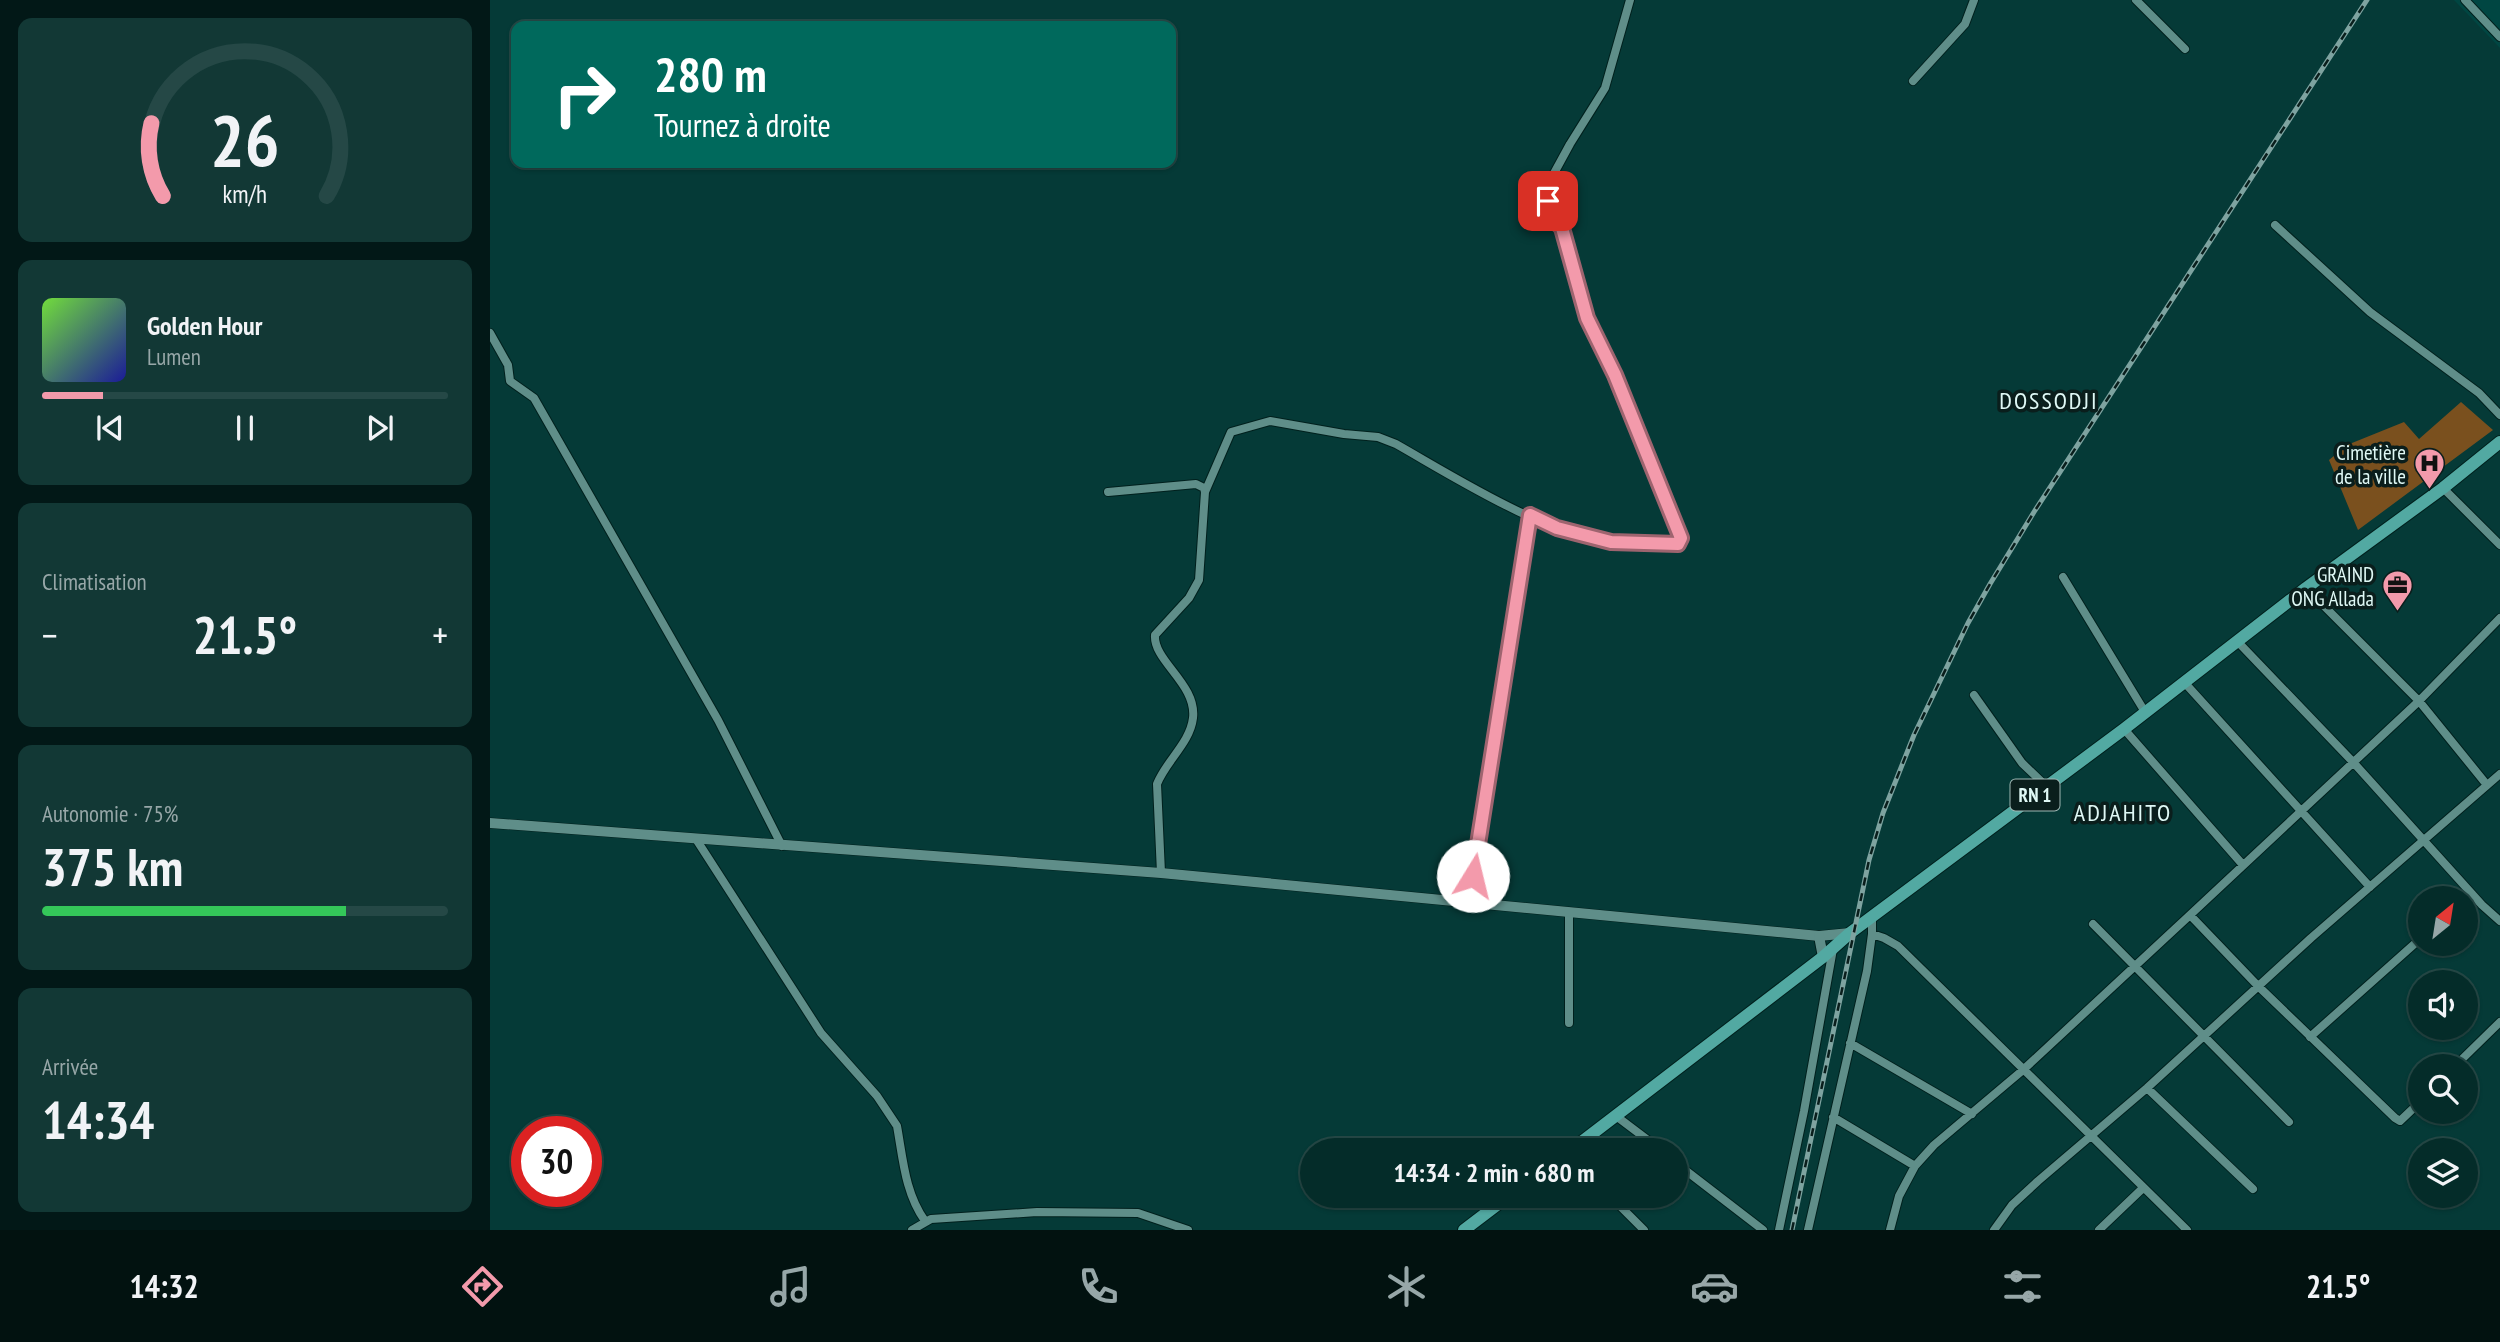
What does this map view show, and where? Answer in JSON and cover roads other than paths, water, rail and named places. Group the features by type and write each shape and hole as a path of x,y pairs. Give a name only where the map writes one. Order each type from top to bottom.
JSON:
{"main road":[{"name":"RN 1","path":"1587,1138 1828,953 1850,933 2124,729 2500,442"},
{"path":"1819,936 1828,953"},
{"path":"1464,1230 1493,1208"}],"street":[{"path":"1161,873 1157,784 1162,772 1187,736 1193,717 1188,691 1161,653 1155,635 1189,598 1199,580 1205,492 1231,432 1270,421 1378,437 1557,528 1611,542 1681,542 1670,506 1633,415 1587,318 1562,228 1549,215 1552,177 1605,88 1630,0"},
{"path":"2136,0 2185,49"},
{"path":"2465,0 2500,37"},
{"path":"1913,81 1965,24 1970,2"},
{"path":"2275,225 2370,312 2479,393 2500,415"},
{"path":"490,333 508,365 510,381 534,398 718,720 782,846"},
{"path":"1108,492 1196,484 1204,488 1205,492"},
{"path":"2443,488 2500,545"},
{"path":"1469,903 1530,515"},
{"path":"2063,577 2145,712"},
{"path":"2306,588 2419,701 2487,785"},
{"path":"1890,1230 1899,1196 1915,1166 1934,1145 2022,1070 2302,811 2419,701 2500,618"},
{"path":"2237,641 2353,762 2460,886"},
{"path":"2184,682 2370,887"},
{"path":"1974,695 2022,763 2046,787"},
{"path":"2124,729 2243,865"},
{"path":"1994,1230 2012,1205 2500,774"},
{"path":"490,822 1161,873 1819,936 1850,933"},
{"path":"696,839 821,1033 894,1118 907,1185 912,1200 925,1221"},
{"path":"2478,904 2500,921"},
{"path":"1569,912 1569,1023"},
{"path":"2190,915 2258,986 2395,1118 2400,1121 2408,1116"},
{"path":"1808,1230 1867,971 1872,917"},
{"path":"2093,924 2288,1122"},
{"path":"1872,934 1898,946 2187,1230"},
{"path":"2310,1037 2408,950"},
{"path":"1779,1230 1807,1099 1828,953"},
{"path":"2467,1054 2500,1022"},
{"path":"1850,1044 1972,1114"},
{"path":"2147,1088 2253,1189"},
{"path":"1616,1116 1645,1138"},
{"path":"1833,1118 1915,1166"},
{"path":"1688,1172 1763,1230"},
{"path":"2099,1230 2143,1188"},
{"path":"1622,1208 1644,1230"},
{"path":"912,1230 925,1221 1037,1212 1128,1212 1188,1230"}],"railway":[{"path":"1792,1230 1869,860 1883,813 1914,735 1968,623 2034,512 2367,0"}],"place":[{"name":"Cimetière de la ville","path":"2429,491"},
{"name":"GRAIND ONG Allada","path":"2397,613"}],"district":[{"name":"DOSSODJI","path":"2049,400"},
{"name":"ADJAHITO","path":"2123,812"}]}
